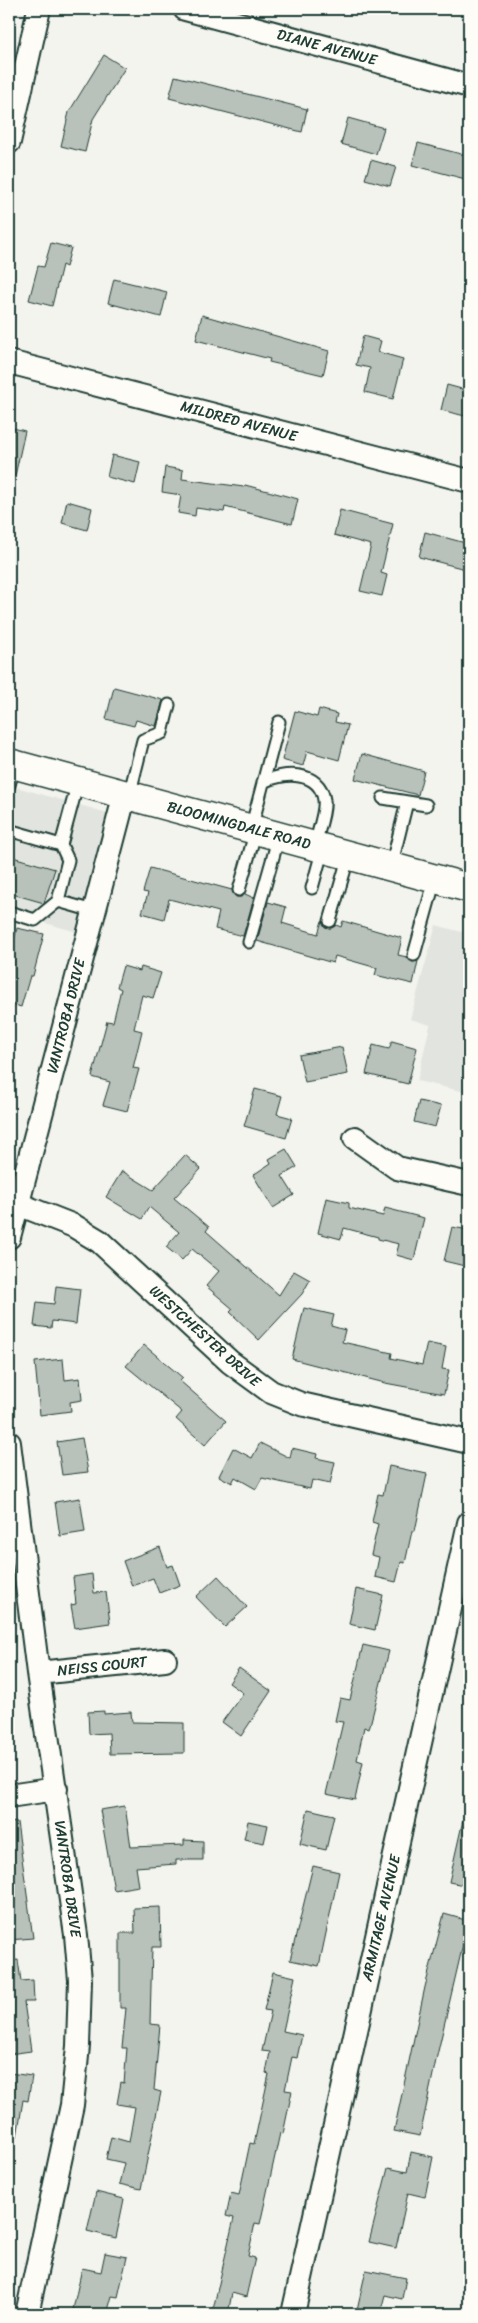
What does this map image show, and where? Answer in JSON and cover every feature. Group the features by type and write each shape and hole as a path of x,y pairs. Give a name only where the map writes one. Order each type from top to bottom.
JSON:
{"main road":[{"name":"BLOOMINGDALE ROAD","path":"11,771 78,782 469,888"}],"street":[{"path":"9,142 39,9"},
{"name":"DIANE AVENUE","path":"185,9 469,86"},
{"name":"MILDRED AVENUE","path":"9,362 469,481"},
{"name":"VANTROBA DRIVE","path":"9,1237 93,911 127,795"},
{"path":"355,1138 396,1168 469,1184"},
{"name":"WESTCHESTER DRIVE","path":"18,1204 74,1226 99,1241 230,1362 271,1392 301,1404 469,1442"},
{"name":"VANTROBA DRIVE","path":"9,1443 38,1673 76,1935 80,1980 78,2046 70,2114 27,2314"},
{"name":"ARMITAGE AVENUE","path":"293,2314 469,1523"},
{"name":"NEISS COURT","path":"38,1673 165,1660"},
{"path":"9,1796 56,1789"}],"lane":[{"path":"127,795 143,740 162,733 169,705"},
{"path":"249,942 262,832 263,782 279,722"},
{"path":"263,782 274,776 294,775 308,778 316,783 322,792 324,802 312,888"},
{"path":"9,912 35,920 58,901 68,860 60,845 78,782"},
{"path":"383,798 426,805"},
{"path":"390,867 407,802"},
{"path":"9,828 12,831 60,845"},
{"path":"239,890 262,832"},
{"path":"330,921 349,855"},
{"path":"414,955 436,879"},
{"path":"58,901 93,911"}],"shaded area":[{"path":"9,785 122,817 88,935 9,913"},
{"path":"436,925 469,934 469,1093 417,1081 430,1025 410,1019"}],"building":[{"path":"104,55 125,68 93,119 85,152 61,146 69,112"},
{"path":"175,76 307,109 302,132 169,98"},
{"path":"348,118 384,128 376,154 341,144"},
{"path":"418,143 469,156 469,180 412,165"},
{"path":"371,160 396,167 390,186 365,179"},
{"path":"51,243 71,248 66,267 62,265 52,306 29,300 38,266 44,267"},
{"path":"114,279 167,292 161,317 108,303"},
{"path":"202,315 329,351 323,375 269,362 270,359 196,340"},
{"path":"363,336 381,341 378,352 403,359 393,399 365,392 370,368 356,365"},
{"path":"447,385 469,391 469,417 441,410"},
{"path":"9,427 25,431 15,476 9,475"},
{"path":"112,455 140,462 135,484 107,477"},
{"path":"165,467 183,470 182,479 244,487 245,485 298,499 292,524 225,507 224,512 196,508 195,516 178,513 181,495 162,492"},
{"path":"67,501 92,508 87,530 62,523"},
{"path":"340,510 393,524 381,573 387,575 382,596 360,591 371,545 334,535"},
{"path":"425,532 469,544 469,570 419,557"},
{"path":"114,687 163,700 156,726 136,720 134,726 106,719"},
{"path":"319,709 337,714 335,722 348,725 339,760 307,751 303,766 282,760 295,711 317,717"},
{"path":"362,754 424,771 418,795 355,779"},
{"path":"9,856 55,869 44,903 9,893"},
{"path":"150,868 232,890 236,897 241,897 245,894 254,898 243,936 215,929 219,912 169,899 164,919 142,913 148,893 143,892"},
{"path":"268,902 286,907 282,923 318,934 322,921 325,927 331,928 336,925 341,927 343,921 402,938 398,955 407,957 412,962 418,961 413,984 375,975 377,968 335,956 333,963 257,941"},
{"path":"17,928 44,934 33,976 30,976 21,1007 9,1003 9,962"},
{"path":"123,966 140,971 141,967 161,973 153,998 142,995 134,1029 142,1031 133,1068 139,1069 127,1111 103,1105 110,1082 92,1077 107,1021 113,1022 121,989 117,987"},
{"path":"392,1041 417,1048 408,1084 366,1074 373,1045 389,1049"},
{"path":"342,1047 348,1074 305,1082 299,1055"},
{"path":"255,1089 282,1096 277,1114 292,1118 286,1138 244,1126"},
{"path":"419,1101 441,1106 435,1127 414,1122"},
{"path":"286,1149 297,1167 282,1176 294,1195 273,1208 253,1175 271,1163 269,1159"},
{"path":"185,1155 201,1169 174,1198 209,1227 206,1231 279,1295 294,1271 310,1280 302,1294 259,1340 230,1312 233,1309 206,1286 219,1271 192,1249 182,1260 166,1247 179,1232 149,1207 142,1219 106,1197 122,1171 153,1190"},
{"path":"326,1198 349,1203 349,1208 383,1216 385,1208 424,1218 414,1260 396,1255 399,1244 378,1239 378,1237 344,1228 341,1239 318,1233"},
{"path":"452,1227 469,1230 469,1267 444,1261"},
{"path":"56,1286 80,1289 76,1324 52,1321 51,1328 34,1326 37,1302 54,1304"},
{"path":"304,1308 334,1315 331,1326 345,1330 342,1342 392,1353 391,1358 422,1365 427,1343 446,1347 442,1369 449,1370 444,1394 385,1383 292,1359"},
{"path":"144,1345 183,1378 180,1381 226,1421 205,1445 176,1419 182,1412 126,1366"},
{"path":"63,1359 65,1380 80,1378 82,1400 70,1402 71,1411 40,1415 35,1362"},
{"path":"82,1438 88,1472 62,1475 57,1442"},
{"path":"260,1443 290,1458 292,1448 317,1454 316,1458 335,1462 330,1484 312,1480 310,1489 262,1478 256,1489 235,1477 232,1483 219,1476 233,1448 252,1458"},
{"path":"389,1466 427,1474 415,1531 412,1531 405,1563 401,1562 396,1582 375,1577 379,1557 371,1555 378,1524 372,1522 378,1494 383,1495"},
{"path":"80,1498 85,1532 60,1536 55,1502"},
{"path":"160,1547 167,1567 173,1565 180,1585 159,1593 153,1578 132,1586 123,1561"},
{"path":"92,1574 94,1593 106,1592 110,1623 75,1628 71,1605 76,1604 73,1577"},
{"path":"218,1576 247,1607 225,1627 196,1597"},
{"path":"356,1589 383,1595 375,1630 349,1624"},
{"path":"363,1645 389,1651 369,1729 364,1727 357,1760 363,1762 355,1800 326,1794 343,1722 335,1721 340,1698 350,1700"},
{"path":"239,1668 271,1691 241,1736 222,1722 243,1693 229,1683"},
{"path":"104,1711 104,1714 131,1712 132,1722 184,1723 184,1753 110,1754 109,1733 89,1734 88,1712"},
{"path":"125,1806 131,1847 184,1845 184,1840 203,1841 203,1860 176,1860 176,1864 136,1867 139,1886 114,1890 100,1810"},
{"path":"308,1809 334,1815 326,1850 300,1844"},
{"path":"463,1820 469,1820 469,1886 449,1882"},
{"path":"248,1821 268,1825 264,1843 244,1839"},
{"path":"17,1822 33,1938 9,1940 9,1823"},
{"path":"313,1866 339,1872 319,1966 290,1960"},
{"path":"160,1907 161,1947 152,1947 150,2024 160,2025 154,2090 161,2092 141,2189 119,2184 124,2163 106,2159 111,2137 129,2142 135,2107 117,2104 121,2082 124,2083 127,2048 122,2048 126,2008 120,2008 120,1933 135,1933 134,1908"},
{"path":"444,1914 469,1921 469,1942 464,1940 420,2136 394,2131 425,1987"},
{"path":"18,1960 21,1981 33,1980 34,2002 24,2002 31,2051 9,2054 9,1961"},
{"path":"273,1972 295,1977 283,2031 302,2035 297,2058 292,2057 285,2090 292,2091 283,2134 280,2133 260,2224 255,2223 248,2256 255,2258 246,2297 232,2293 228,2314 212,2314 234,2218 226,2216 231,2193 239,2195 250,2143 254,2144 269,2074 266,2073 270,2052 262,2051 271,2011 264,2010"},
{"path":"9,2073 32,2076 28,2101 23,2100 17,2137 9,2137"},
{"path":"411,2152 433,2157 425,2197 408,2193 396,2248 369,2242 388,2168 407,2172"},
{"path":"96,2192 124,2199 116,2238 87,2231"},
{"path":"105,2253 127,2257 118,2297 112,2296 107,2314 72,2314 82,2268 101,2272"},
{"path":"366,2270 406,2278 402,2299 385,2295 380,2314 356,2314"}]}
